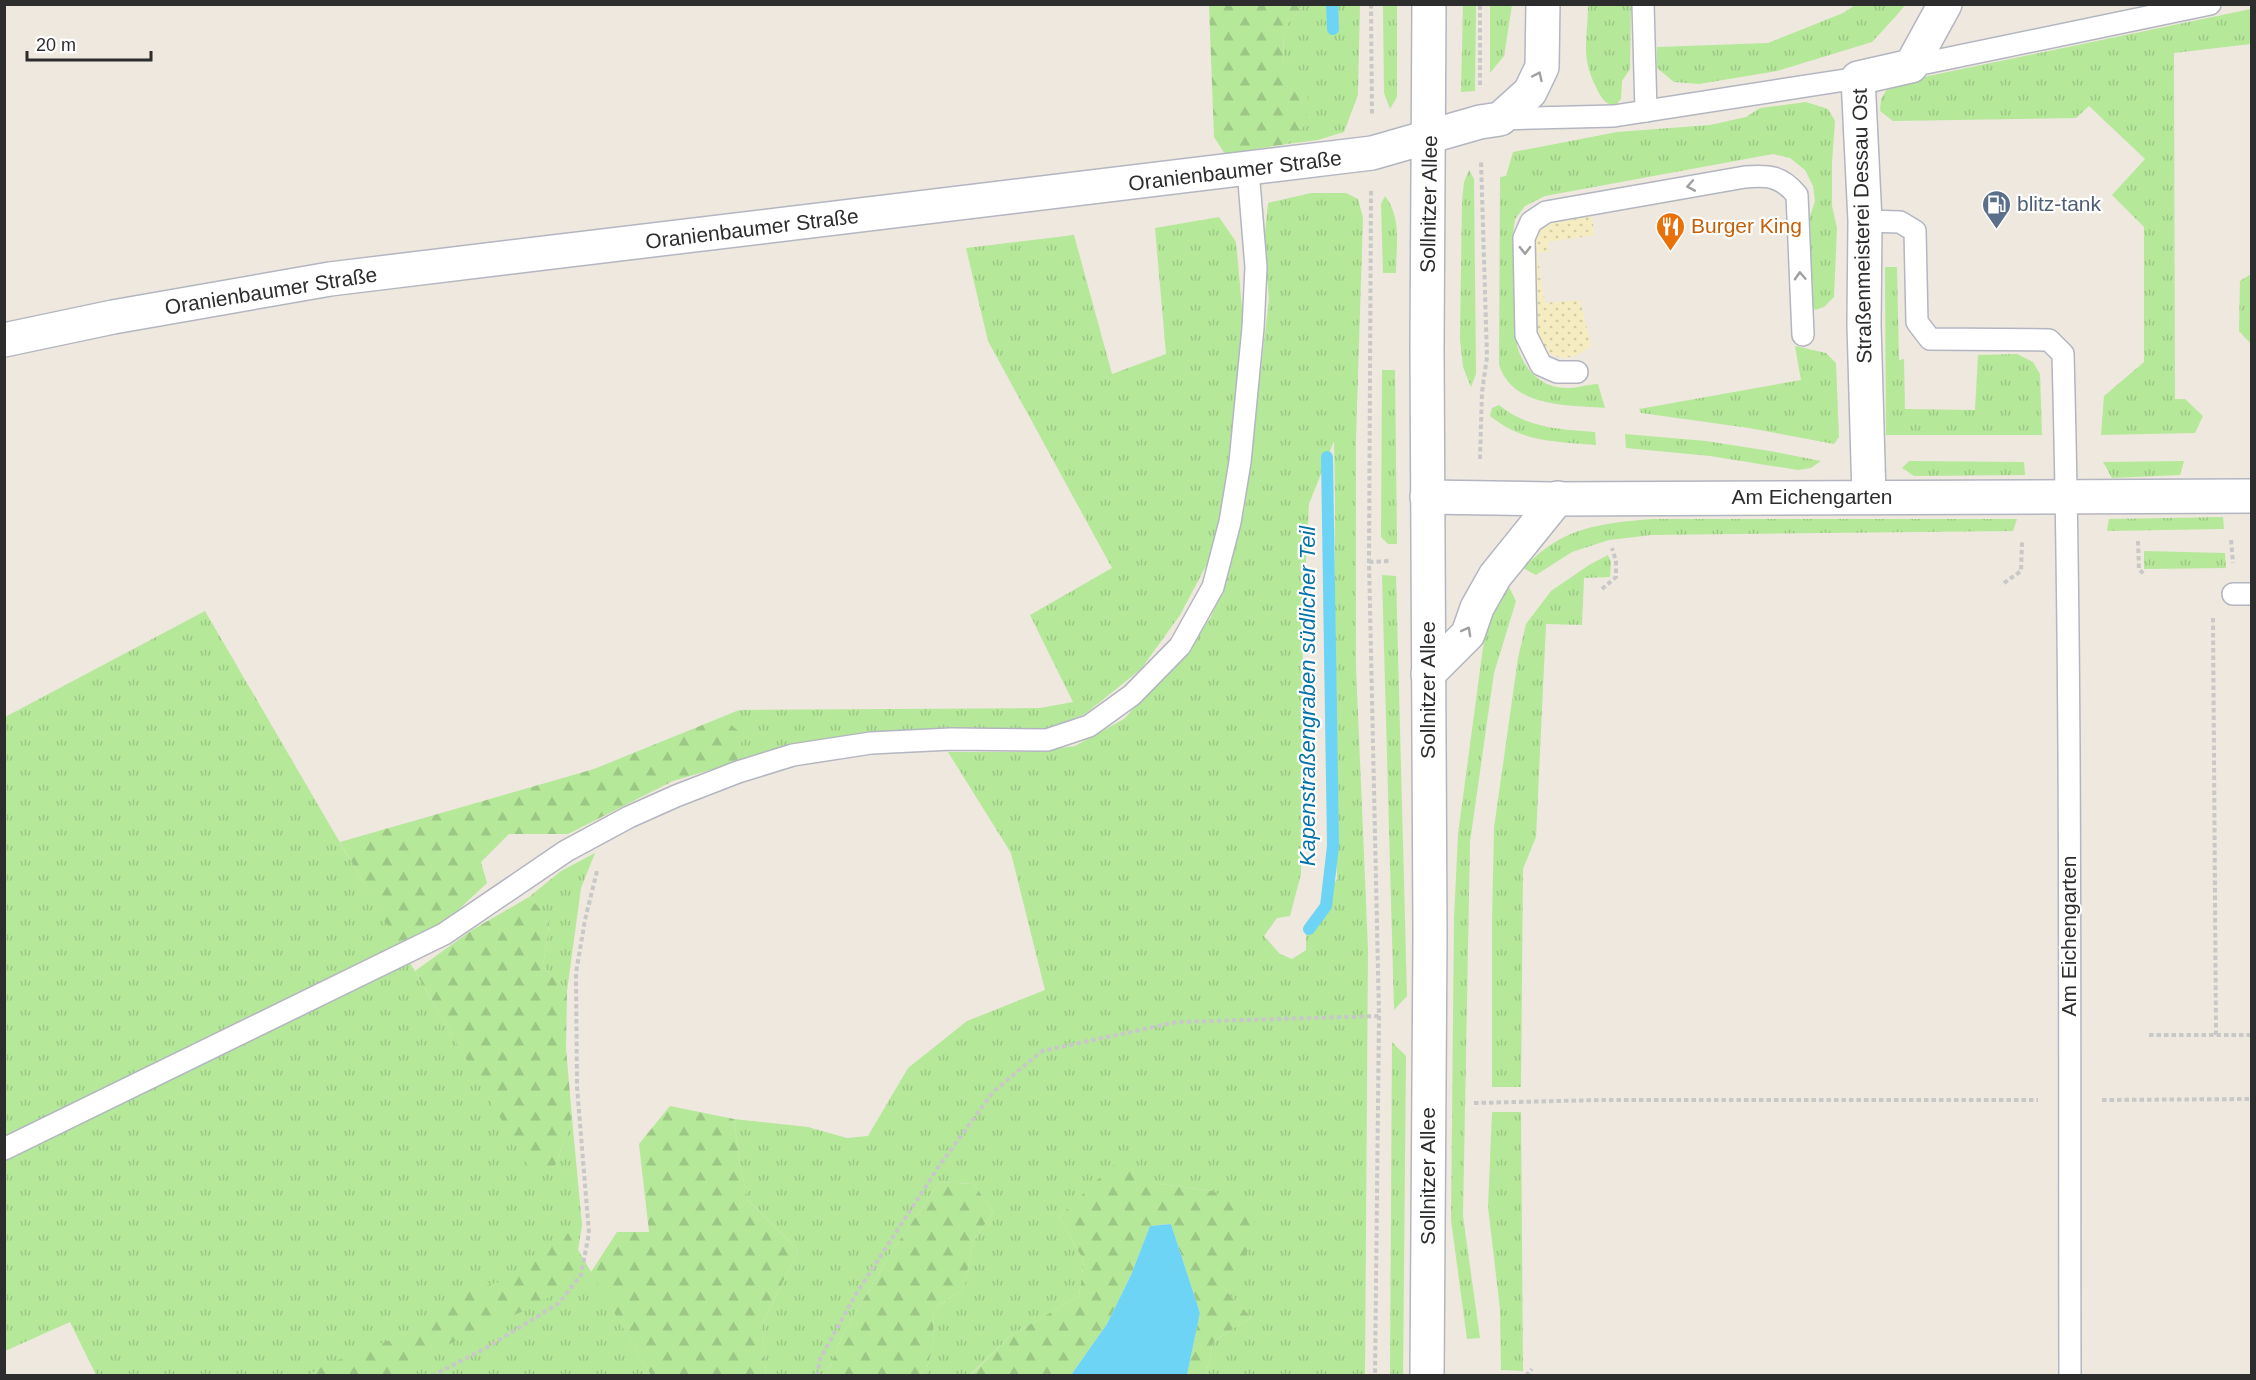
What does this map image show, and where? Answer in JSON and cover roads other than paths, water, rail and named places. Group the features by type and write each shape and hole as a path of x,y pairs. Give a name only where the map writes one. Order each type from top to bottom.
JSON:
{"street":[{"name":"Sollnitzer Allee","path":"1427,1376 1430,936 1427,497 1429,4"},
{"path":"1490,120 1530,93 1542,67 1543,4"},
{"path":"1911,66 1946,4"},
{"name":"Straßenmeisterei Dessau Ost","path":"1869,497 1864,325 1865,221 1858,78 1911,66"},
{"name":"Oranienbaumer Straße","path":"4,340 113,317 330,279 1248,170 1372,153 1490,120"},
{"name":"Am Eichengarten","path":"1427,497 2252,496"},
{"path":"1428,674 1468,634 1476,608 1495,576 1558,498"}],"lane":[{"path":"1643,4 1647,111"},
{"path":"1911,66 2210,4"},
{"path":"1490,120 1614,116 1858,78"},
{"path":"4,1149 444,934 566,851 629,817 676,796 738,772 793,755 860,745 951,739 1047,740 1089,726 1132,695 1180,645 1213,587 1230,522 1240,462 1253,328 1256,267 1248,170"},
{"path":"1577,372 1557,372 1541,365 1526,335 1524,238 1532,222 1546,212 1745,177 1769,175 1788,184 1797,195 1803,335"},
{"name":"Am Eichengarten","path":"1865,221 1900,222 1915,231 1917,322 1930,339 2049,340 2063,354 2070,791 2068,1100 2070,1376"}],"water":[{"path":"1171,1224 1200,1313 1187,1375 1071,1375 1107,1324 1131,1275 1150,1226"}],"waterway":[{"name":"Kapenstraßengraben südlicher Teil","path":"1332,4 1333,29"},
{"name":"Kapenstraßengraben südlicher Teil","path":"1309,929 1326,906 1333,846 1327,457"}],"place":[{"name":"blitz-tank","path":"1996,230"},
{"name":"Burger King","path":"1670,252"}]}
